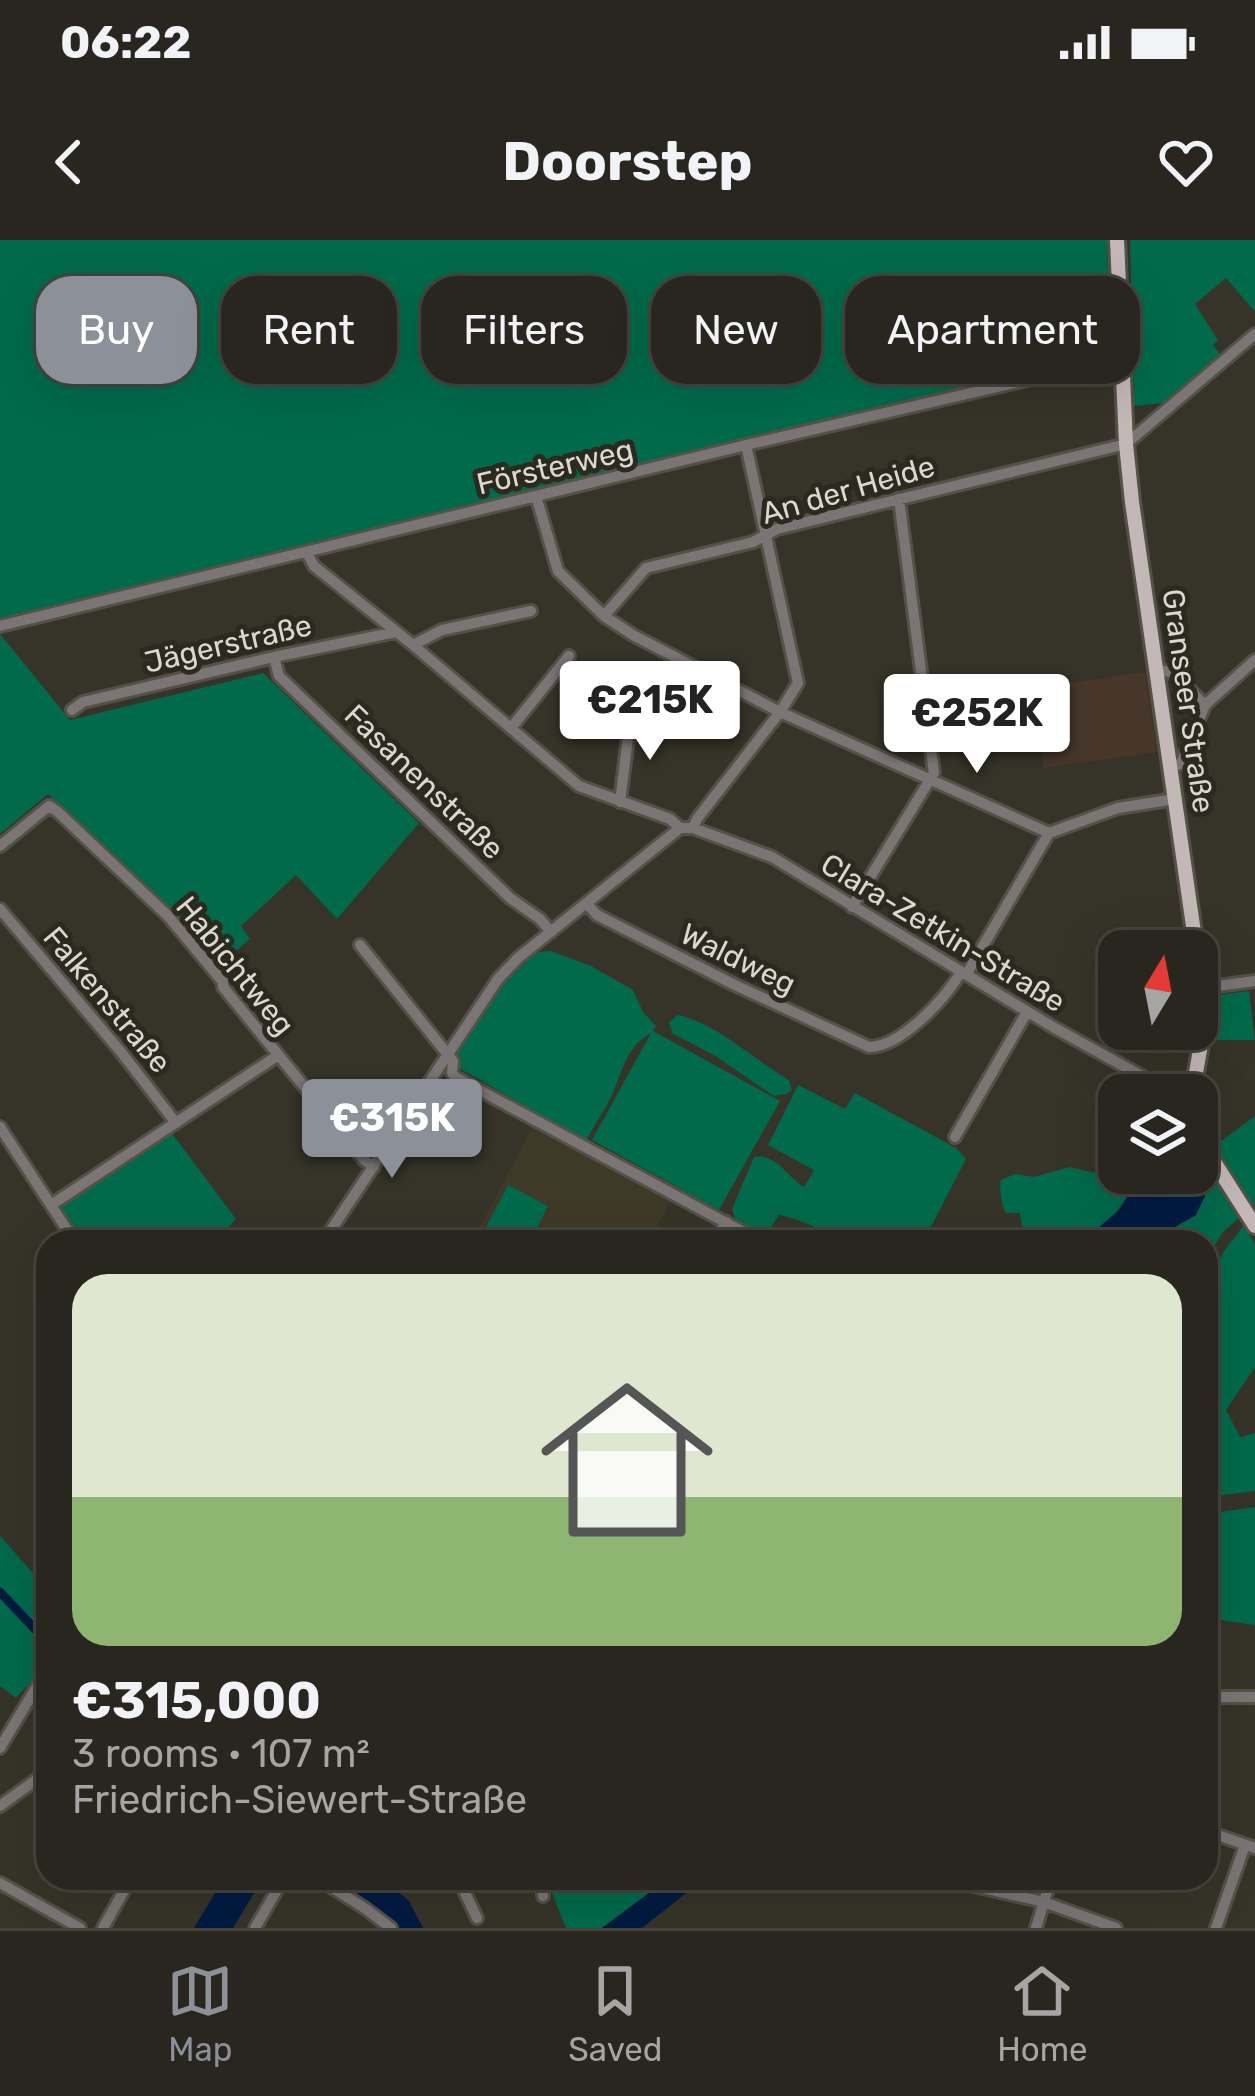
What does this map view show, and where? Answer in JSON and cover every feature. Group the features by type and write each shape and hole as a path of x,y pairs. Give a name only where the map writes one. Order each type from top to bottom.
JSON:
{"main road":[{"name":"Granseer Straße","path":"1117,240 1118,276"},
{"name":"Granseer Straße","path":"1123,384 1126,444 1194,930"},
{"path":"1218,1168 1255,1226"}],"street":[{"path":"1126,444 1255,334"},
{"name":"Försterweg","path":"0,626 1009,384"},
{"name":"An der Heide","path":"604,616 646,568 753,542 777,529 1126,444"},
{"path":"331,1230 497,979 697,819 798,683 746,445"},
{"path":"536,496 558,572 604,616 780,712 1048,833"},
{"path":"852,907 934,773 899,499"},
{"name":"Clara-Zetkin-Straße","path":"307,553 314,566 579,786 772,857 1138,1074"},
{"path":"413,645 442,630 531,611"},
{"name":"Jägerstraße","path":"72,710 83,702 396,632"},
{"path":"511,728 569,656"},
{"name":"Fasanenstraße","path":"274,657 280,676 551,932"},
{"path":"1170,766 1181,764 1205,705 1255,660"},
{"path":"1156,669 1173,673 1205,705"},
{"path":"620,802 631,713"},
{"path":"963,974 1048,833 1118,808 1175,799"},
{"name":"Habichtweg","path":"0,846 49,806 168,916 277,1056 374,1167"},
{"name":"Waldweg","path":"586,904 597,915 863,1046 893,1042 963,974"},
{"name":"Falkenstraße","path":"0,909 176,1123"},
{"path":"360,945 448,1054 452,1073 740,1230"},
{"path":"1218,986 1255,981"},
{"path":"955,1137 1027,1012"},
{"path":"51,1205 277,1056"},
{"path":"0,1127 67,1230"},
{"path":"722,1230 726,1222"},
{"path":"0,1748 36,1688"},
{"path":"1218,1697 1255,1697"},
{"path":"0,1806 36,1780"},
{"path":"1216,1928 1250,1846 1218,1835"},
{"path":"0,1883 55,1922 80,1928"},
{"path":"103,1928 124,1890"},
{"path":"255,1928 277,1890"},
{"path":"336,1890 391,1928"},
{"path":"464,1890 477,1918"},
{"path":"543,1890 543,1896"},
{"path":"994,1890 1044,1901 1116,1928"},
{"path":"1036,1928 1047,1890"}],"shaded area":[{"path":"1145,672 1157,752 1044,768 1034,688"},
{"path":"533,1125 671,1200 655,1230 478,1230"}],"green space":[{"path":"0,240 1107,240 1108,276 845,276 845,384 985,384 0,621"},
{"path":"1130,240 1255,240 1255,312 1226,278 1195,304 1218,340 1213,345 1220,354 1163,403 1134,406 1133,384 1140,384 1140,276 1131,276"},
{"path":"0,634 70,720 263,673 419,823 337,919 296,875 241,926 250,939 216,968 48,794 0,834"},
{"path":"551,951 591,966 633,990 656,1026 653,1031 780,1101 719,1210 592,1140 651,1033 628,1056 586,1141 459,1068 455,1054 503,983 537,952"},
{"path":"1249,991 1255,1040 1218,1040 1218,995"},
{"path":"678,1015 735,1043 789,1080 792,1090 774,1096 672,1033 669,1022"},
{"path":"798,1085 845,1109 855,1093 956,1148 966,1159 929,1230 821,1230 779,1215 769,1230 752,1230 735,1220 732,1209 754,1157 775,1162 804,1187 814,1170 768,1145"},
{"path":"1255,1116 1253,1206 1218,1156 1218,1144"},
{"path":"171,1132 236,1219 226,1230 72,1230 58,1209"},
{"path":"1069,1167 1098,1174 1098,1194 1129,1194 1099,1230 1023,1230 1020,1213 1006,1213 1001,1180"},
{"path":"1218,1182 1240,1217 1218,1240 1218,1230 1169,1230 1196,1215 1198,1194 1218,1194"},
{"path":"508,1185 548,1206 536,1230 484,1230"},
{"path":"1244,1225 1255,1244 1255,1367 1226,1410 1240,1437 1255,1433 1255,1491 1218,1496 1218,1263"},
{"path":"1255,1507 1255,1625 1218,1620 1218,1512"},
{"path":"0,1536 36,1576 36,1676 16,1698 0,1686"},
{"path":"551,1890 653,1890 602,1928 566,1928"}],"water":[{"path":"1129,1194 1205,1194 1196,1215 1169,1230 1096,1230"},
{"path":"217,1890 256,1890 233,1928 194,1928"},
{"path":"353,1890 396,1890 409,1901 423,1928 397,1928"},
{"path":"653,1890 690,1890 642,1928 602,1928"}],"waterway":[{"path":"0,1592 36,1630"}]}
